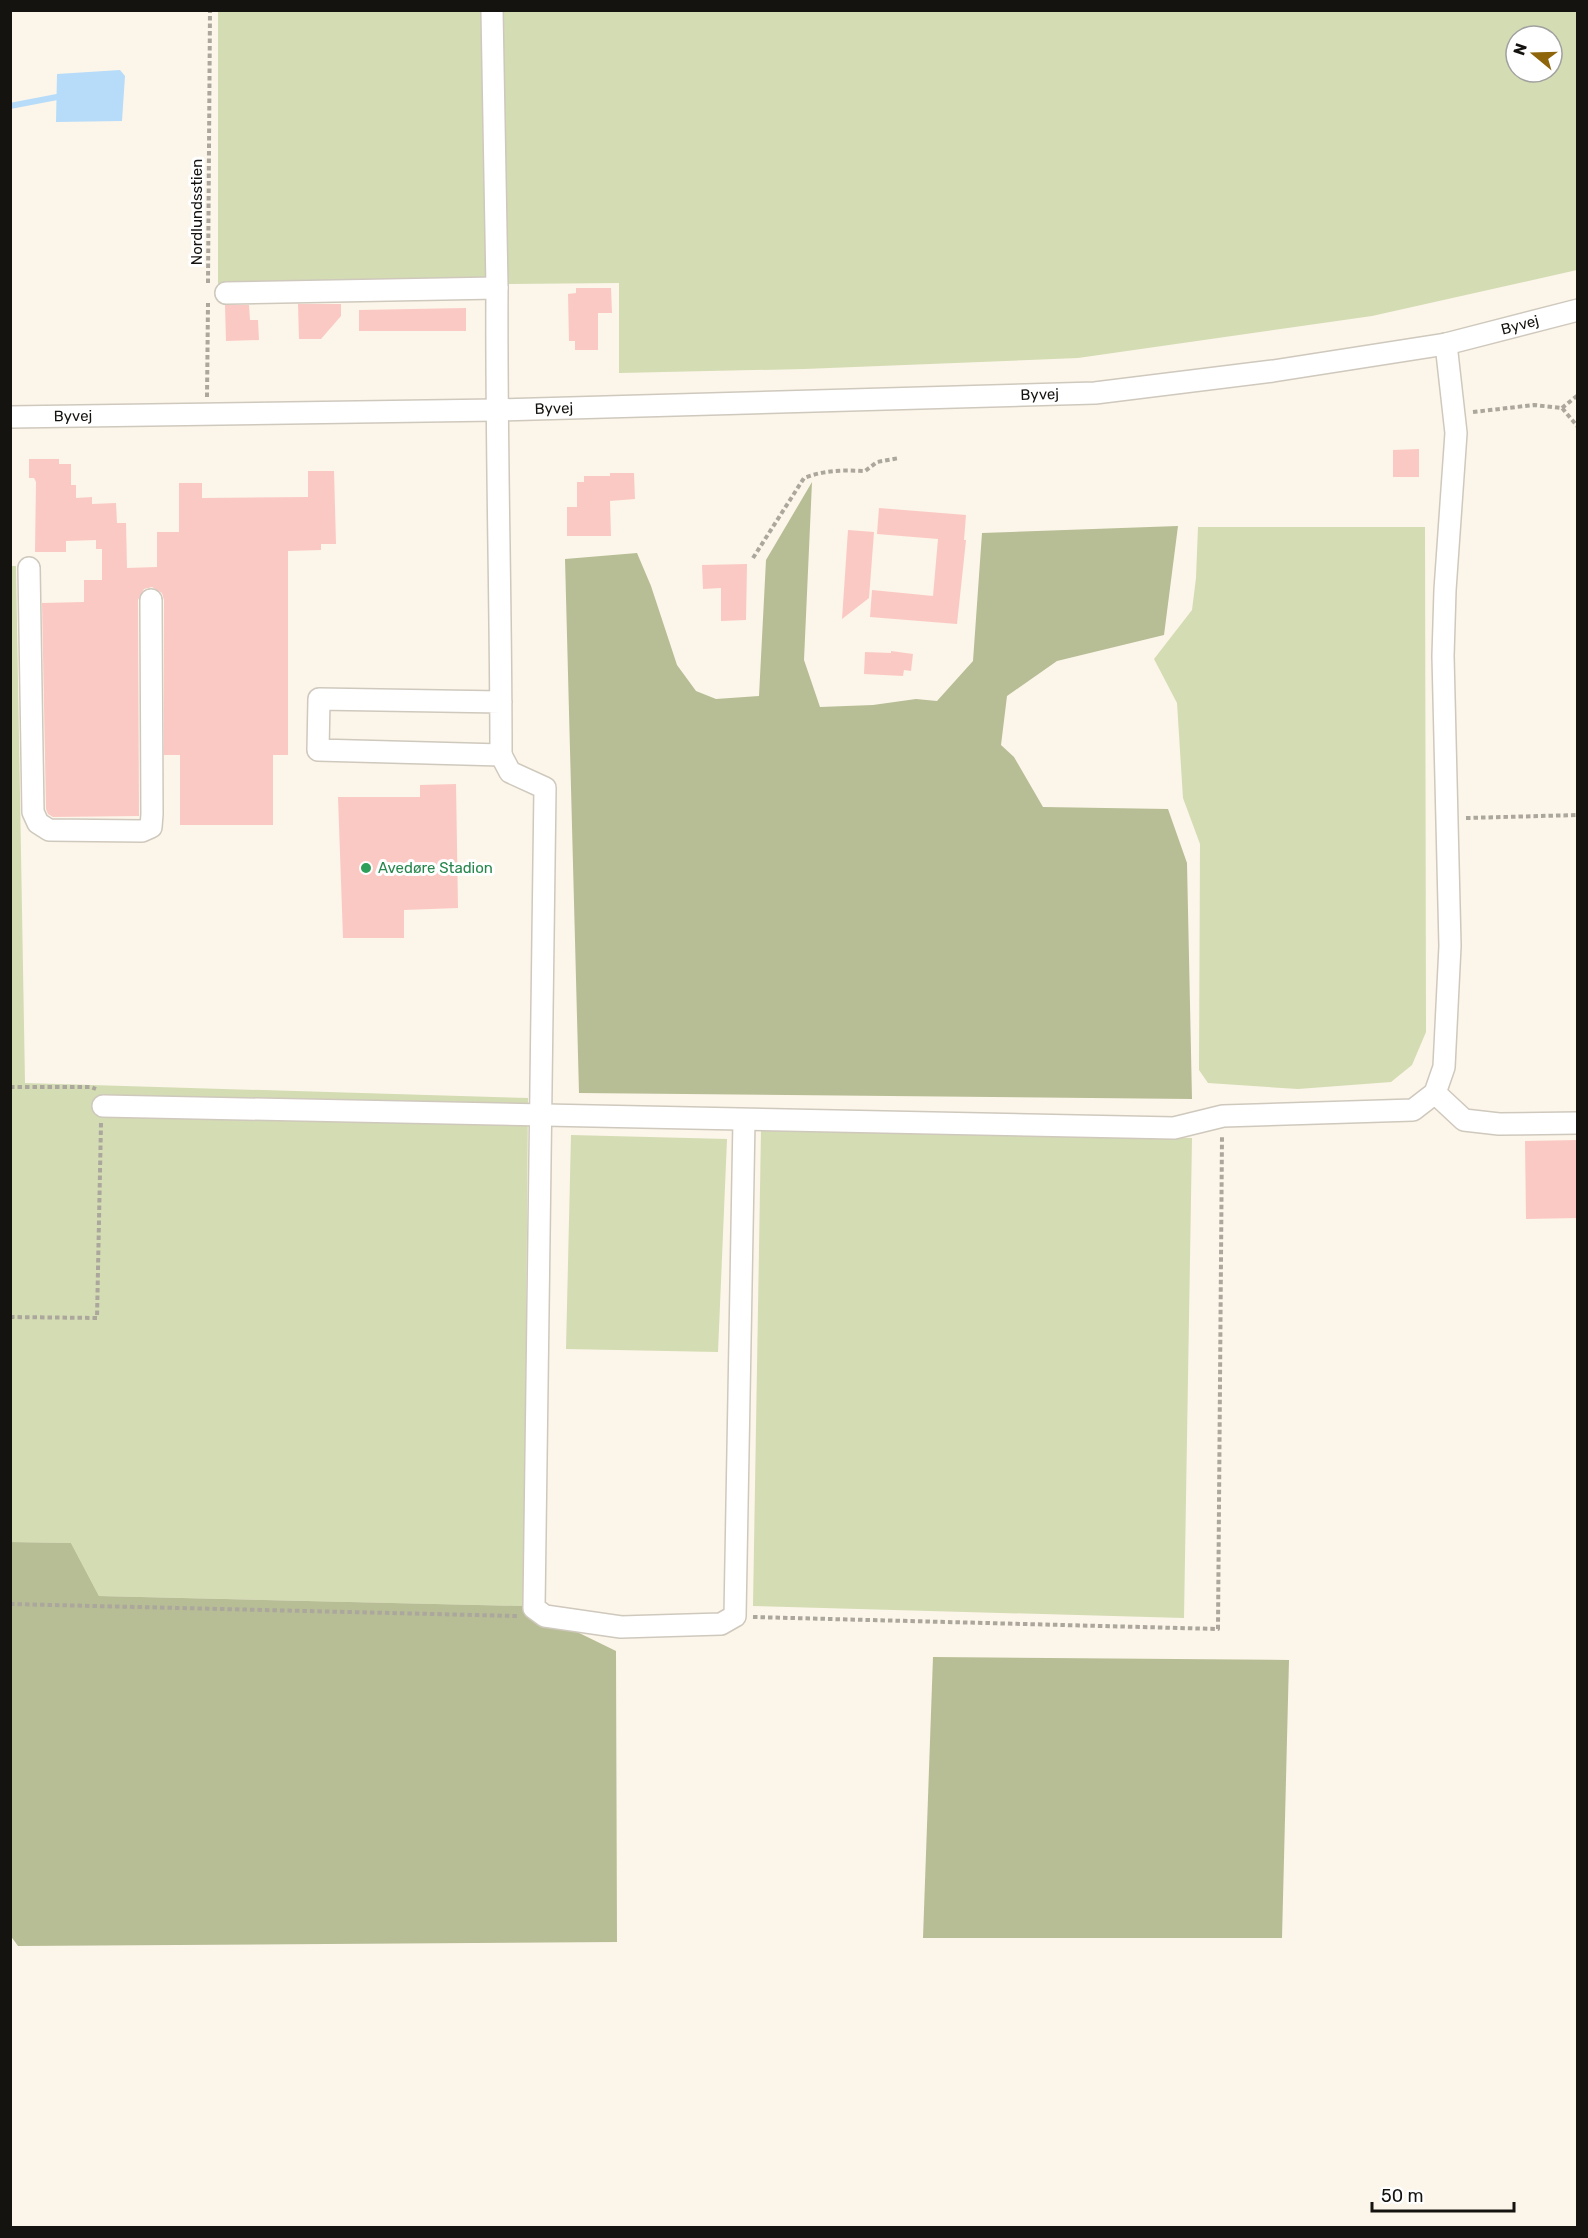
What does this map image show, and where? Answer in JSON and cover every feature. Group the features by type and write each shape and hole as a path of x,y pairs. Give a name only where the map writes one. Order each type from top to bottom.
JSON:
{"street":[{"path":"492,10 501,755 510,771 545,789 534,1608 545,1616 621,1627 721,1624 735,1616 744,1120"},
{"path":"214,296 497,288"},
{"name":"Byvej","path":"10,417 496,410 1095,393 1273,371 1446,344 1578,310"},
{"path":"103,1106 1174,1128 1223,1116 1413,1110 1434,1093 1444,1066 1450,946 1443,656 1444,590 1456,433 1446,344"},
{"path":"29,568 33,812 38,823 50,830 142,831 150,827 152,814 151,600"},
{"path":"501,702 319,699 318,750 501,755"},
{"path":"1434,1093 1464,1120 1499,1124 1578,1123"}],"path":[{"name":"Nordlundsstien","path":"206,413 214,296 210,10"},
{"path":"1562,408 1578,395"},
{"path":"1454,419 1474,412 1534,405 1562,408 1578,427"},
{"path":"753,558 804,478 817,473 843,470 865,471 877,462 899,458"},
{"path":"1447,818 1578,815"},
{"path":"10,1086 91,1088 99,1090 103,1106 97,1318 10,1317"},
{"path":"735,1616 1218,1629 1223,1116"},
{"path":"10,1604 545,1616"}],"green space":[{"path":"218,11 1577,11 1577,270 1372,316 1078,358 804,369 619,373 619,283 218,287"},
{"path":"812,482 804,660 820,707 873,705 916,699 937,701 973,661 982,533 1178,526 1164,635 1057,661 1007,696 1001,745 1014,757 1043,807 1168,809 1187,863 1192,1099 579,1093 565,559 637,553 651,586 677,665 696,691 716,699 759,696 766,560"},
{"path":"1198,527 1425,527 1426,1032 1412,1065 1391,1082 1298,1089 1208,1083 1199,1070 1200,844 1183,798 1177,703 1154,659 1192,610"},
{"path":"10,566 16,566 25,1083 528,1098 524,1606 99,1596 71,1543 11,1542"},
{"path":"761,1130 1192,1138 1184,1618 753,1606"},
{"path":"571,1135 727,1139 718,1352 566,1349"},
{"path":"10,1542 71,1543 99,1596 524,1606 616,1651 617,1942 18,1946 10,1935"},
{"path":"933,1657 1289,1660 1282,1938 923,1938"}],"water":[{"path":"120,70 125,76 122,121 56,122 57,74"}],"building":[{"path":"576,288 611,288 612,313 598,313 598,350 575,350 575,341 569,341 568,294 576,293"},
{"path":"298,304 341,304 341,316 321,339 299,339"},
{"path":"225,305 249,305 250,320 258,320 259,340 226,341"},
{"path":"466,308 466,331 359,331 359,310"},
{"path":"1419,449 1419,477 1393,477 1393,450"},
{"path":"29,459 59,459 59,464 71,464 71,485 76,485 76,498 92,497 92,504 116,503 117,523 126,523 127,568 157,567 157,532 179,532 179,483 202,483 202,498 308,497 308,471 334,471 336,544 321,544 321,550 288,551 288,755 273,755 273,825 180,825 180,755 164,755 164,600 162,593 152,587 144,589 138,600 139,816 53,817 48,814 46,809 42,603 84,602 84,580 102,580 102,549 96,549 96,540 66,541 66,552 35,552 36,482 34,478 29,478"},
{"path":"610,473 634,473 635,499 610,501 611,536 567,536 567,507 577,507 577,482 584,482 584,476 610,476"},
{"path":"879,508 966,515 964,540 966,540 957,624 870,617 872,590 933,596 938,539 877,534"},
{"path":"848,530 874,532 869,598 842,619"},
{"path":"747,564 746,620 721,621 721,588 703,589 702,565"},
{"path":"891,651 913,654 911,671 904,670 903,676 864,674 865,652 891,653"},
{"path":"456,784 458,908 404,910 404,938 343,938 338,797 420,797 420,785"},
{"path":"1578,1140 1578,1218 1526,1219 1525,1141"}],"waterway":[{"path":"10,106 57,97"}],"place":[{"name":"Avedøre Stadion","path":"366,868"}]}
